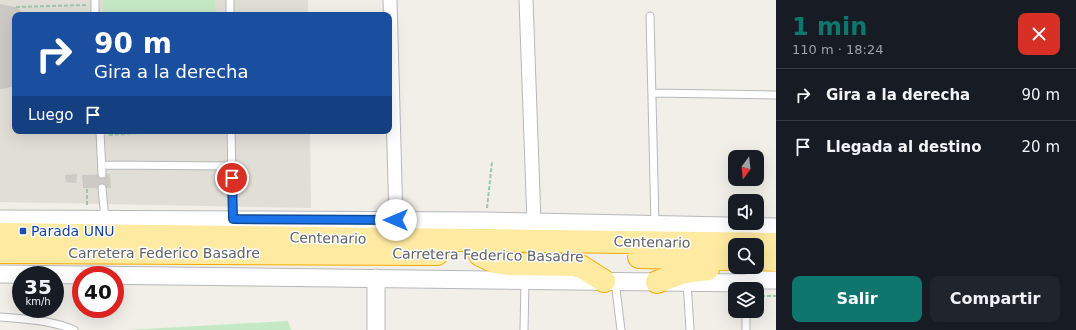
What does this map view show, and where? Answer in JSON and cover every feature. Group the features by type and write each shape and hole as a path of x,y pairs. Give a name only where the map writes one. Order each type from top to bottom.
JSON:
{"highway":[{"path":"175,220 220,236"},
{"name":"Centenario","path":"0,234 776,244"},
{"name":"Carretera Federico Basadre","path":"0,252 480,255 728,259"},
{"path":"480,255 495,262 509,264 574,265 582,267 610,281"},
{"path":"764,259 776,260"},
{"path":"657,282 684,272 722,268 728,266"}],"street":[{"path":"390,0 390,12"},
{"path":"526,0 534,222"},
{"path":"392,73 396,220"},
{"path":"0,219 396,220 776,227"},
{"path":"0,274 687,282 728,285"},
{"path":"376,278 376,330"},
{"path":"755,282 760,280 776,280"}],"lane":[{"path":"230,0 230,12"},
{"path":"650,16 655,224"},
{"path":"653,93 776,95"},
{"path":"100,134 102,174"},
{"path":"231,134 233,219"},
{"path":"102,165 231,166"},
{"path":"102,188 106,219"},
{"path":"524,330 525,280"},
{"path":"610,281 621,330"},
{"path":"687,282 690,330"},
{"path":"0,317 23,318 64,325 74,330"},
{"path":"746,318 746,330"}],"path":[{"path":"16,7 95,2"},
{"path":"485,221 492,162"}],"shaded area":[{"path":"0,0 308,0 308,12 12,12 12,134 310,134 311,208 0,202"}],"green space":[{"path":"103,0 215,0 216,12 103,12"},
{"path":"288,321 291,330 127,330"}],"building":[{"path":"0,4 16,7 21,12 12,12 12,87 0,89"},
{"path":"77,174 76,183 66,182 65,175"},
{"path":"110,174 111,188 83,188 82,175"}],"place":[{"name":"Parada UNU","path":"23,231"}],"route":[{"path":"232,178 233,219 396,220"}]}
